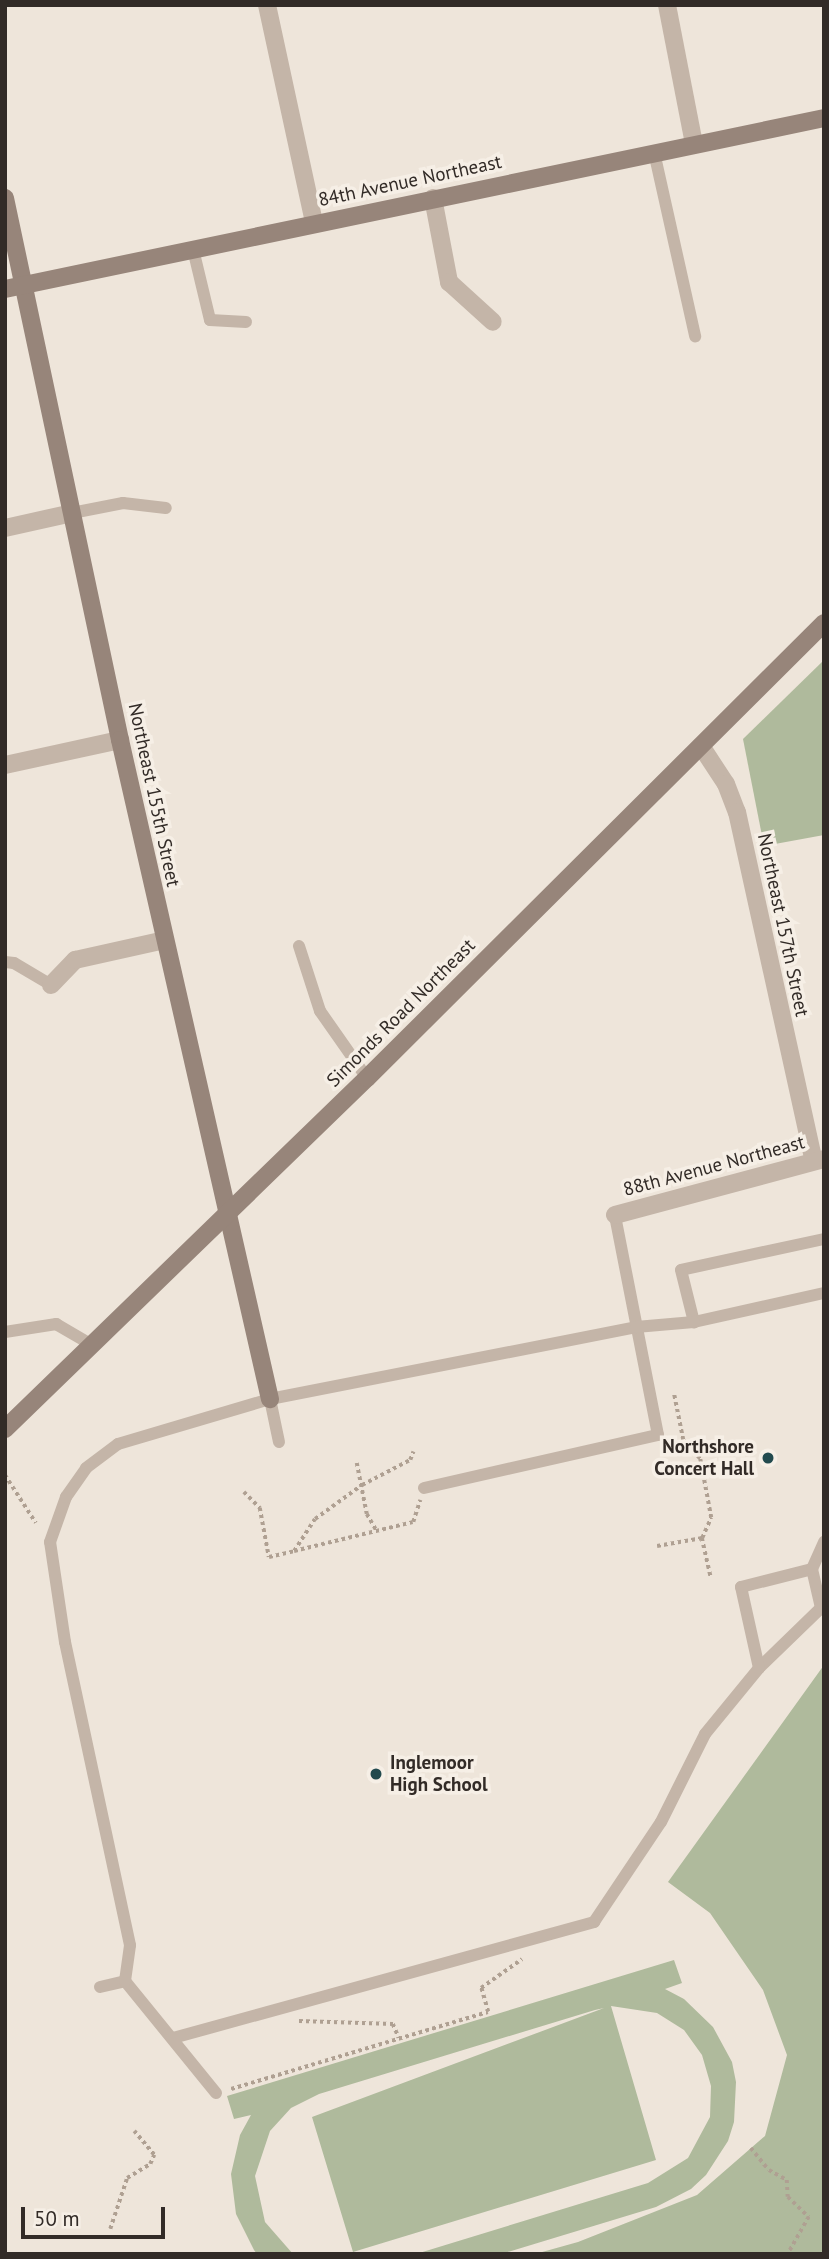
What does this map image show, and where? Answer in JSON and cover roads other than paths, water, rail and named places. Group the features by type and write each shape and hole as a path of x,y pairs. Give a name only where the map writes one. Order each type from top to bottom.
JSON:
{"street":[{"path":"267,5 314,223"},
{"path":"667,5 694,144"},
{"name":"84th Avenue Northeast","path":"5,289 824,117"},
{"name":"Northeast 155th Street","path":"5,198 120,740 226,1216 270,1399"},
{"path":"433,198 449,282 493,322"},
{"path":"5,528 72,513"},
{"name":"Simonds Road Northeast","path":"5,1429 368,1078 824,623"},
{"path":"5,765 120,740"},
{"name":"Northeast 157th Street","path":"701,746 726,784 737,812 819,1160"},
{"path":"51,985 75,960 165,940"},
{"name":"88th Avenue Northeast","path":"615,1214 819,1160"}],"lane":[{"path":"654,152 695,336"},
{"path":"193,248 210,320 246,322"},
{"path":"72,513 123,503 166,508"},
{"path":"299,946 320,1011 368,1078"},
{"path":"5,962 14,962 51,985"},
{"path":"424,1488 658,1434 615,1214"},
{"path":"694,1322 681,1269 824,1239"},
{"path":"216,2093 125,1981 130,1945 65,1642 50,1542 66,1497 86,1468 118,1444 270,1399 636,1327 694,1322 824,1293"},
{"path":"5,1332 56,1324 92,1345"},
{"path":"270,1399 279,1443"},
{"path":"173,2038 284,2004 594,1922 660,1822 705,1734 759,1668 821,1608 812,1569 824,1542"},
{"path":"759,1668 741,1587 812,1569"},
{"path":"100,1987 125,1981"}],"place":[{"name":"Northshore Concert Hall","path":"768,1458"},
{"name":"Inglemoor High School","path":"376,1774"}]}
